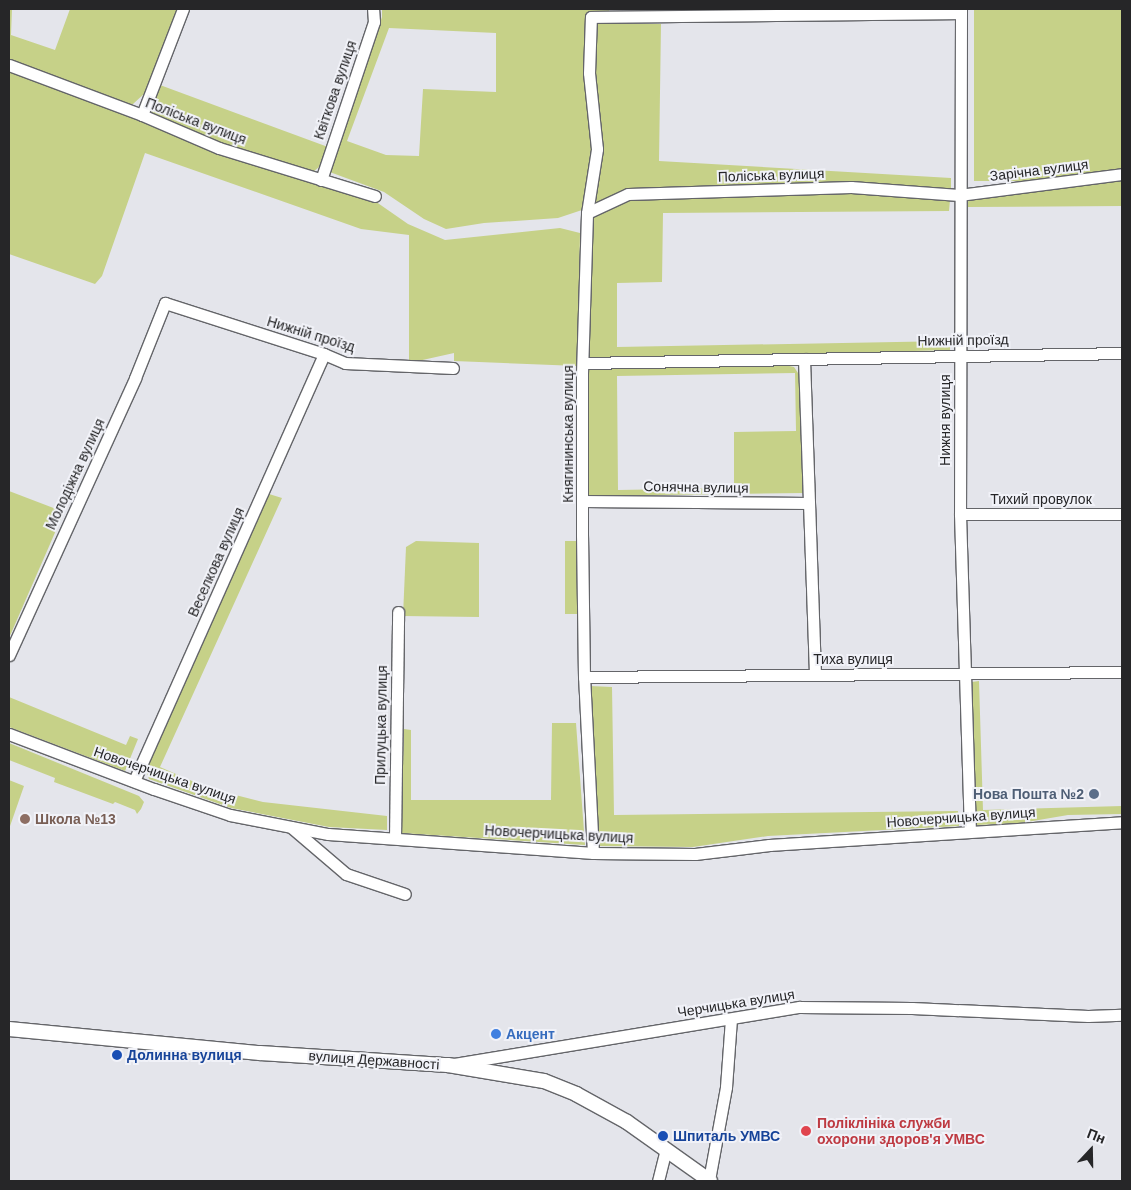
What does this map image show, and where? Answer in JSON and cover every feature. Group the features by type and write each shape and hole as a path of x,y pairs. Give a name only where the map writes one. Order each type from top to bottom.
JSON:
{"street":[{"path":"142,115 183,9"},
{"name":"Квіткова вулиця","path":"321,180 374,22 372,9"},
{"name":"Княгининська вулиця","path":"593,853 584,676 583,501 587,213 597,149 589,73 591,17 961,11"},
{"name":"Нижня вулиця","path":"961,11 959,195 960,514 970,832"},
{"name":"Поліська вулиця","path":"9,66 142,115 219,148 375,196"},
{"name":"Зарічна вулиця","path":"959,195 1122,174"},
{"name":"Поліська вулиця","path":"587,213 628,194 851,187 959,195"},
{"name":"Нижній проїзд","path":"165,303 324,354 345,364 453,368"},
{"name":"Молодіжна вулиця","path":"9,655 135,378 165,303"},
{"name":"Нижній проїзд","path":"584,363 960,354 1122,353"},
{"name":"Веселкова вулиця","path":"134,782 324,354"},
{"path":"804,359 815,674"},
{"name":"Сонячна вулиця","path":"583,501 809,503"},
{"name":"Тихий провулок","path":"960,514 1122,514"},
{"name":"Прилуцька вулиця","path":"395,838 398,612"},
{"name":"Тиха вулиця","path":"584,676 1122,672"},
{"name":"Новочерчицька вулиця","path":"9,734 134,782 230,814 328,834 593,853 695,854 769,845 1122,822"},
{"path":"290,826 346,874 405,894"},
{"name":"Черчицька вулиця","path":"448,1065 799,1007 912,1008 1122,1016"},
{"path":"709,1181 726,1087 731,1019"},
{"name":"вулиця Державності","path":"9,1028 260,1053 448,1065 552,1084 600,1106 666,1149 709,1181"},
{"path":"658,1181 666,1149"}],"green space":[{"path":"9,9 12,9 11,35 55,50 70,9 178,9 145,93 133,104 123,104 9,62"},
{"path":"382,9 609,9 610,24 661,24 659,161 951,178 951,189 627,189 585,209 558,218 484,223 446,229 424,219 384,192 327,171 382,17","holes":["389,28 496,33 496,92 423,89 419,156 386,155 347,141"]},
{"path":"974,9 1122,9 1122,181 974,181"},
{"path":"9,70 372,199 408,224 445,240 560,228 580,233 578,366 454,361 454,353 409,363 409,235 361,229 145,153 102,276 95,284 9,254"},
{"path":"160,85 328,147 319,167 313,172 226,146 152,114 151,110"},
{"path":"1122,181 1122,206 967,207 969,198"},
{"path":"851,192 950,200 949,211 663,213 662,282 617,283 617,347 950,341 950,350 588,360 591,216 628,198"},
{"path":"780,364 794,367 800,376 804,493 589,496 588,367","holes":["795,373 796,431 734,432 734,488 618,490 617,376"]},
{"path":"9,491 64,512 9,638"},
{"path":"269,494 282,498 160,767 208,788 263,802 387,816 387,830 329,827 231,808 149,779 146,770"},
{"path":"416,541 479,543 479,617 403,616 406,547"},
{"path":"565,541 577,541 577,614 565,614"},
{"path":"979,681 983,810 1122,806 1122,814 1068,815 1021,823 976,825 972,682"},
{"path":"590,686 612,687 614,815 958,811 959,826 768,836 693,847 599,846"},
{"path":"9,697 126,745 130,736 138,739 125,771 9,727"},
{"path":"552,723 576,723 585,845 401,833 404,729 411,730 411,800 551,800"},
{"path":"9,743 139,796 144,802 141,809 137,814 135,810 115,802 113,804 54,782 55,778 9,760"},
{"path":"9,780 24,786 9,829"}],"place":[{"name":"Нова Пошта №2","path":"1094,794"},
{"name":"Школа №13","path":"25,819"},
{"name":"Акцент","path":"496,1034"},
{"name":"Долинна вулиця","path":"117,1055"},
{"name":"Поліклініка служби охорони здоров'я УМВС","path":"806,1131"},
{"name":"Шпиталь УМВС","path":"663,1136"}]}
